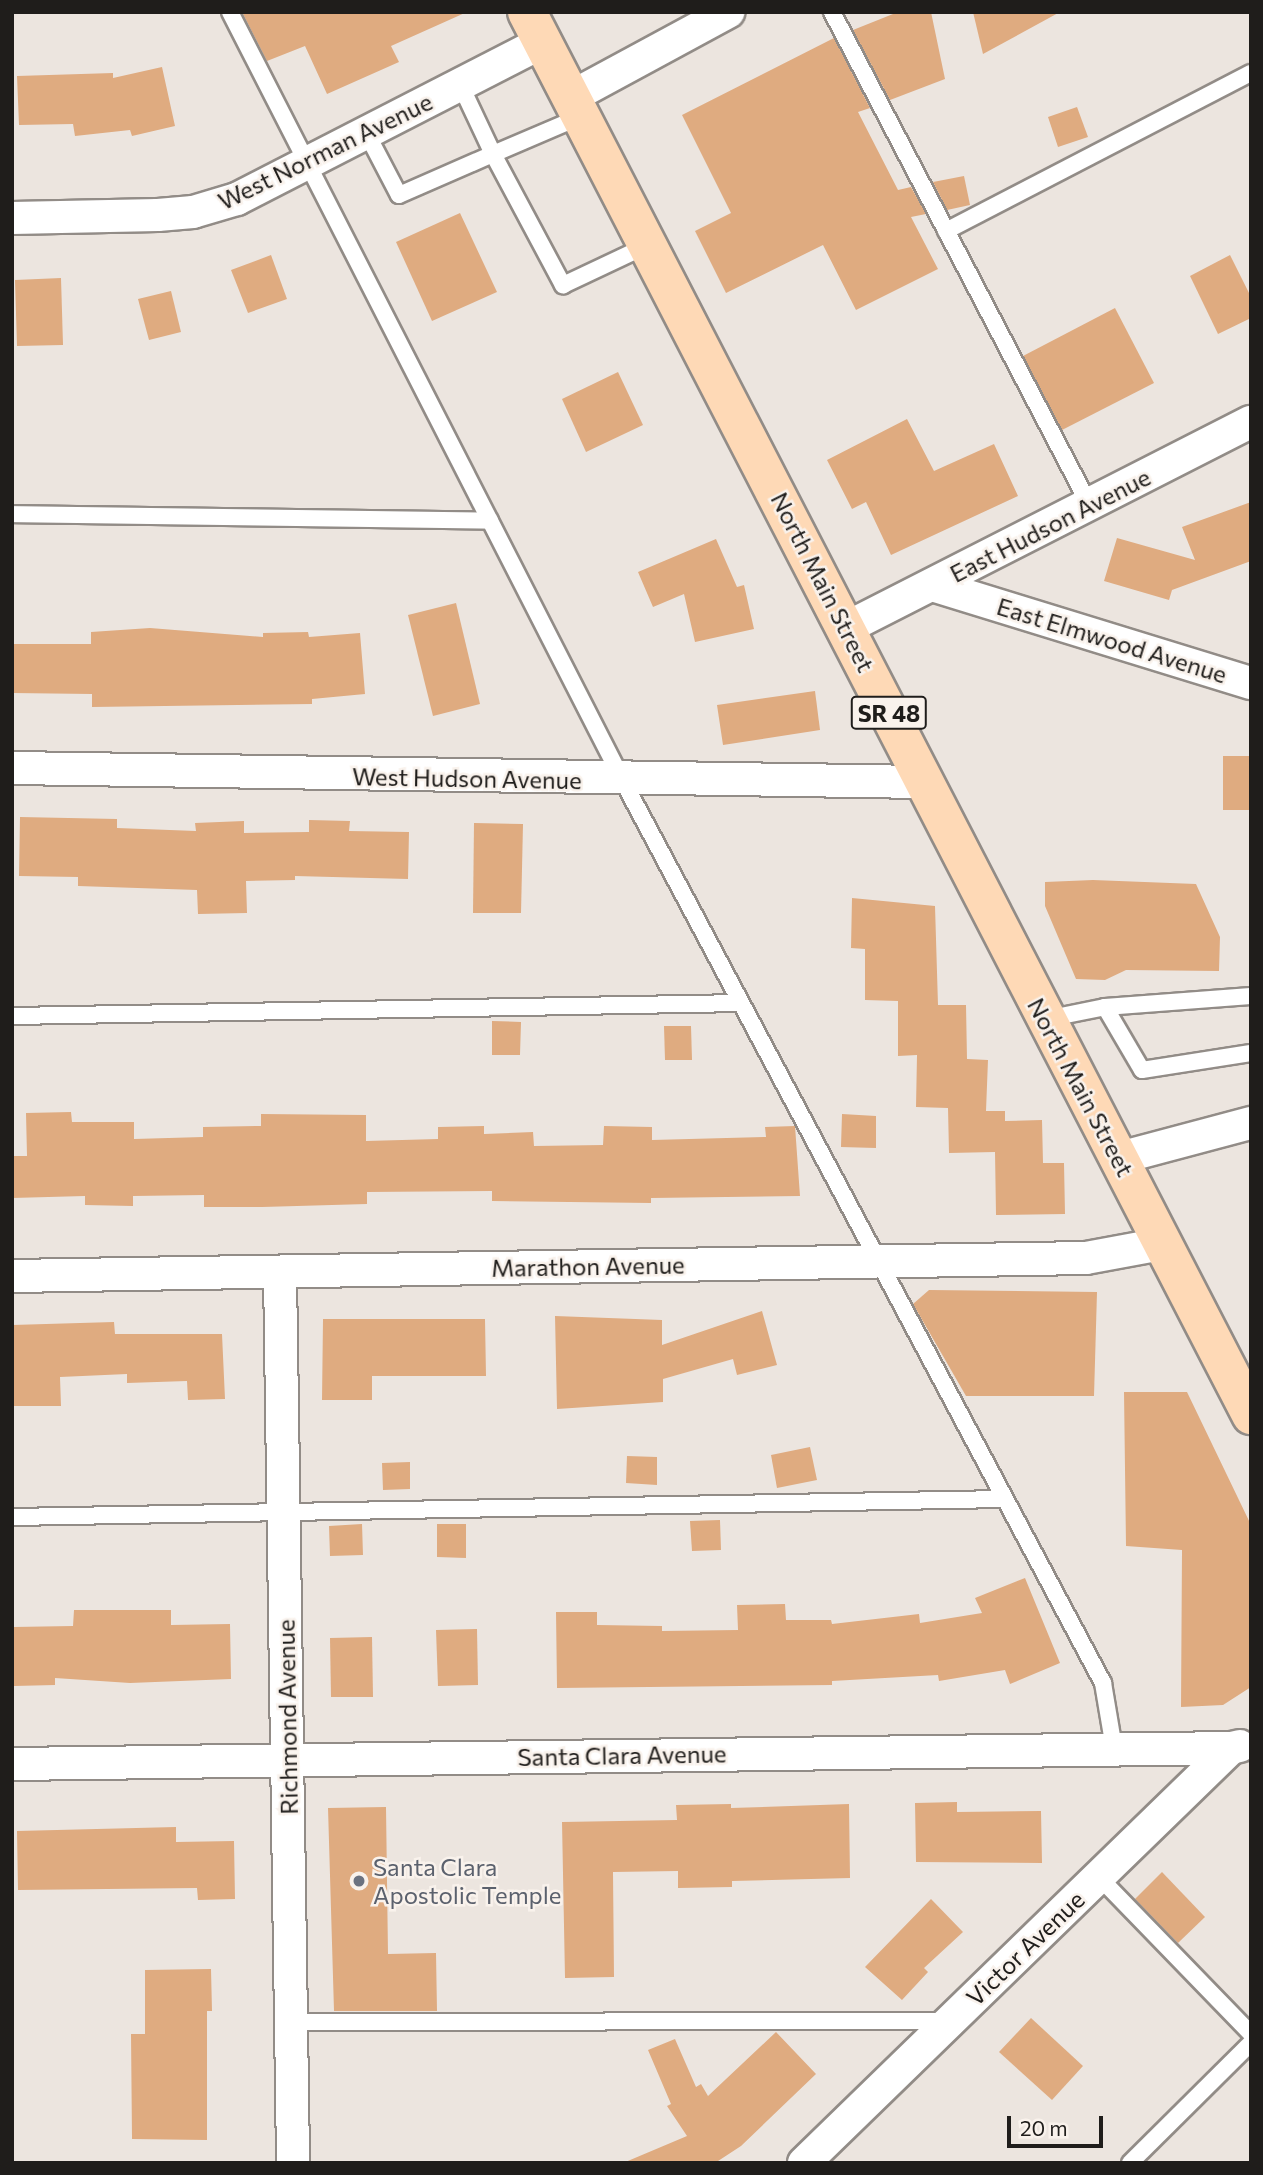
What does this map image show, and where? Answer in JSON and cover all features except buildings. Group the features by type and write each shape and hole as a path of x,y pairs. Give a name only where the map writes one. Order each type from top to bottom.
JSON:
{"main road":[{"name":"North Main Street","path":"535,27 848,627 923,782 1251,1415"}],"street":[{"path":"576,107 728,12"},
{"name":"West Norman Avenue","path":"12,218 193,212 237,199 460,84 535,27"},
{"name":"East Hudson Avenue","path":"848,627 1251,422"},
{"name":"East Elmwood Avenue","path":"932,585 1251,683"},
{"name":"West Hudson Avenue","path":"12,768 623,781 923,782"},
{"path":"1119,1158 1251,1123"},
{"name":"Marathon Avenue","path":"12,1276 1086,1258 1162,1244"},
{"name":"Richmond Avenue","path":"280,1272 293,2163"},
{"name":"Santa Clara Avenue","path":"12,1764 1241,1745"},
{"name":"Victor Avenue","path":"804,2163 1099,1877 1241,1745"}],"lane":[{"path":"230,12 623,781 1103,1683 1114,1748"},
{"path":"832,12 1089,505"},
{"path":"946,231 1251,73"},
{"path":"460,84 493,154 563,285 648,245"},
{"path":"366,132 399,195 493,154 576,107"},
{"path":"12,514 490,520"},
{"path":"1046,1019 1105,1007 1251,996"},
{"path":"12,1016 740,1003"},
{"path":"1105,1007 1142,1070 1251,1053"},
{"path":"12,1517 1004,1499"},
{"path":"1099,1877 1251,2034"},
{"path":"292,2022 951,2021"},
{"path":"1130,2163 1251,2043"}],"place":[{"name":"Santa Clara Apostolic Temple","path":"359,1881"}]}
